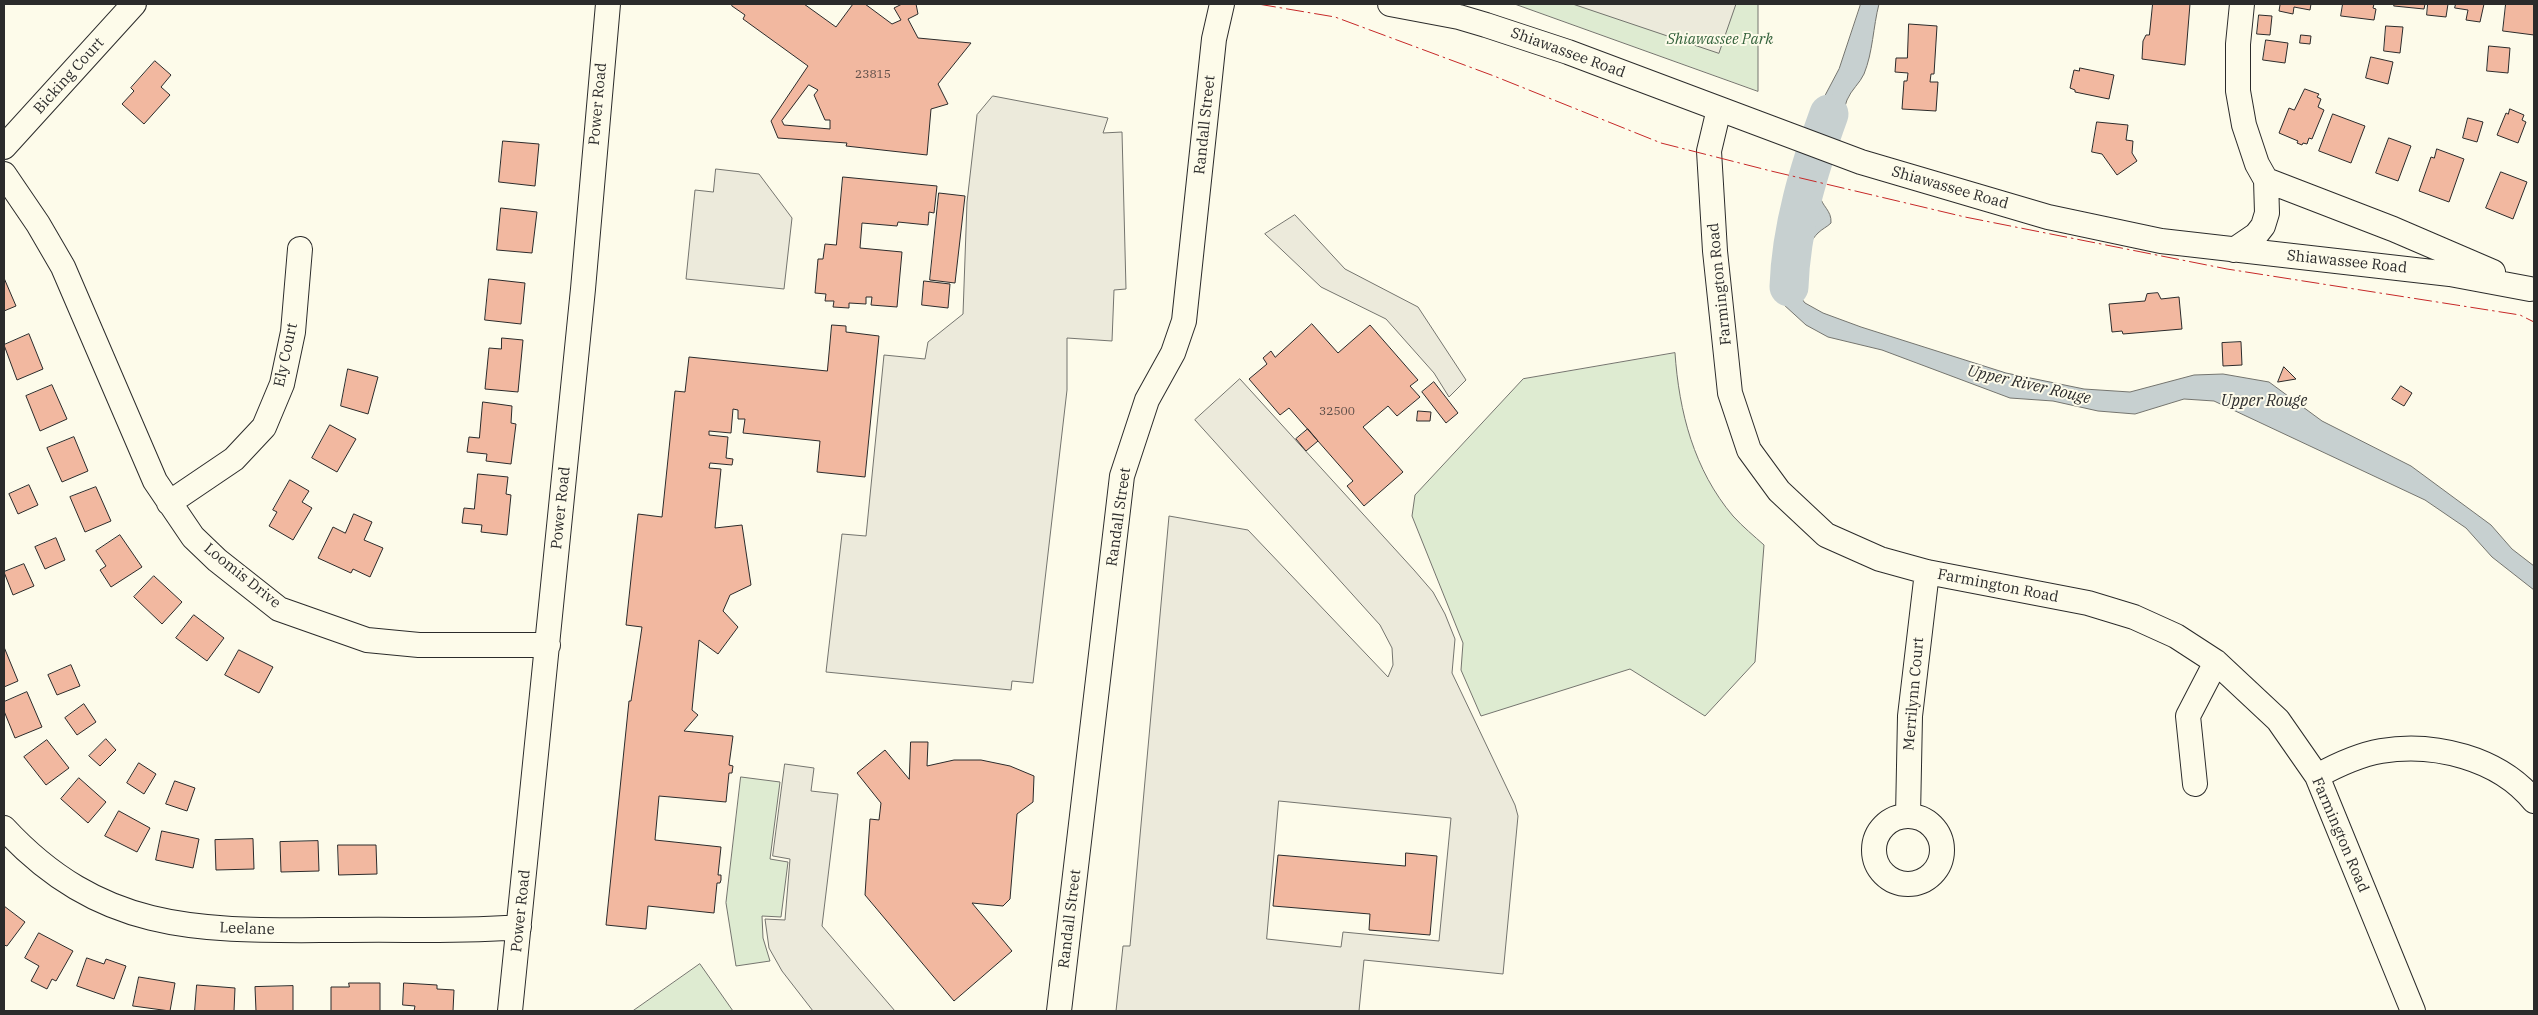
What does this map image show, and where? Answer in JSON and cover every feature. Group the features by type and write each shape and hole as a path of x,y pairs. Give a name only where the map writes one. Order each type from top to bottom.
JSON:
{"street":[{"name":"Bicking Court","path":"4,148 134,4"},
{"name":"Power Road","path":"510,1011 548,645 608,4"},
{"name":"Randall Street","path":"1059,1011 1122,476 1147,400 1173,353 1184,321 1214,39 1222,4"},
{"name":"Shiawassee Road","path":"1390,4 1459,17 1486,25 1568,52 1786,136 1861,162 2048,217 2160,241 2440,272 2532,290"},
{"path":"2234,250 2256,235 2263,226 2267,213 2266,180 2257,164 2244,125 2238,91 2238,44 2242,4"},
{"name":"Farmington Road","path":"1719,109 1709,151 1715,251 1730,393 1749,450 1779,491 1826,535 1880,558 1927,572 2088,603 2134,617 2176,636 2216,662 2278,720 2317,776 2413,1011"},
{"name":"Loomis Drive","path":"4,174 38,224 63,267 155,481 194,537 240,579 279,608 367,640 419,645 548,645"},
{"name":"Shiawassee Road","path":"2266,180 2393,228 2532,290"},
{"name":"Ely Court","path":"169,503 234,459 264,427 282,384 293,332 300,249"},
{"name":"Merrilynn Court","path":"1908,816 1910,716 1927,572"},
{"path":"2195,784 2188,716 2216,662"},
{"path":"2317,776 2340,764 2381,751 2419,748 2452,753 2482,763 2506,776 2527,792 2534,801"},
{"name":"Leelane","path":"4,828 29,855 92,898 130,912 178,924 243,930 519,927"}],"green space":[{"name":"Shiawassee Park","path":"1515,4 1758,4 1758,91"},
{"path":"1675,353 1680,397 1691,439 1699,460 1719,498 1733,516 1764,545 1755,662 1705,716 1630,669 1481,716 1461,670 1463,643 1412,516 1415,495 1523,379"},
{"path":"741,777 780,782 770,859 788,862 781,917 762,916 763,938 770,961 736,966 726,903"},
{"path":"700,964 733,1011 633,1011"}],"shaded area":[{"path":"1573,4 1736,4 1719,53"},
{"path":"993,96 1108,118 1103,133 1122,132 1126,289 1114,290 1112,341 1067,338 1067,390 1033,683 1012,681 1011,690 826,672 842,534 866,536 884,355 925,359 928,342 963,314 967,202 977,115"},
{"path":"716,169 759,174 792,218 784,289 686,279 695,190 713,192"},
{"path":"1295,215 1345,269 1418,307 1466,380 1449,397 1434,373 1386,319 1321,287 1265,234"},
{"path":"1240,379 1433,592 1445,614 1455,639 1452,673 1515,805 1518,816 1503,974 1364,960 1359,1011 1116,1011 1123,946 1130,946 1169,516 1248,530 1388,677 1393,665 1392,648 1380,625 1195,420","holes":["1279,801 1451,818 1439,941 1343,932 1341,947 1267,939"]},
{"path":"785,764 814,768 811,791 838,794 822,926 895,1011 813,1011 782,971 769,948 765,919 785,920 790,859 773,856"}],"water":[{"name":"Upper Rouge","path":"1861,4 1879,4 1867,66 1847,100 1823,173 1820,195 1830,215 1831,223 1813,239 1799,269 1797,293 1805,303 1823,313 1861,327 2006,373 2084,389 2130,392 2194,375 2223,374 2269,382 2322,421 2411,466 2491,525 2512,549 2534,566 2534,590 2492,557 2466,528 2425,500 2214,401 2184,399 2135,414 2098,411 2053,401 2010,398 1882,350 1828,337 1806,325 1783,304 1776,279 1777,250 1783,241 1804,229 1809,220 1813,143 1820,105 1839,69"}],"building":[{"path":"733,4 804,4 836,27 853,4 865,4 892,24 901,20 894,8 902,4 916,4 918,14 908,19 918,38 971,43 938,84 948,104 931,109 927,155 846,146 847,143 778,138 771,121 808,66 743,19 745,15 732,6","holes":["809,85 818,90 814,95 825,120 830,120 830,129 784,125 782,121"]},
{"path":"2153,4 2190,4 2185,65 2142,59 2143,41 2146,35 2149,35"},
{"path":"2277,4 2311,4 2310,10 2294,7 2293,14 2279,11 2280,5"},
{"path":"2343,4 2374,4 2373,8 2376,9 2374,20 2341,16"},
{"path":"2395,4 2425,4 2424,9 2394,6"},
{"path":"2428,4 2448,4 2446,17 2427,15"},
{"path":"2456,4 2484,4 2480,22 2466,20 2468,10 2455,8"},
{"path":"2506,4 2534,4 2534,35 2503,31"},
{"path":"2259,15 2272,16 2270,35 2257,34"},
{"path":"1909,24 1937,26 1934,74 1931,74 1930,82 1938,82 1936,111 1902,109 1904,81 1907,81 1908,73 1895,72 1896,58 1907,58"},
{"path":"2386,26 2403,27 2400,53 2384,51"},
{"path":"2301,35 2311,36 2310,44 2300,43"},
{"path":"2266,40 2288,43 2285,63 2263,60"},
{"path":"2489,46 2510,48 2508,73 2487,71"},
{"path":"2371,57 2393,62 2388,84 2366,78"},
{"path":"155,61 171,75 161,87 170,95 144,124 122,104 134,91 131,88"},
{"path":"2080,68 2114,75 2109,99 2075,92 2075,90 2070,88 2074,70 2079,71"},
{"path":"2305,89 2319,94 2317,97 2321,99 2318,107 2324,110 2312,139 2309,138 2307,144 2303,143 2302,145 2297,143 2298,141 2279,133 2289,108 2294,110"},
{"path":"2510,109 2524,115 2522,120 2526,122 2518,143 2497,135 2506,113 2508,114"},
{"path":"2333,114 2365,126 2351,163 2319,151"},
{"path":"2468,118 2483,122 2477,142 2463,138"},
{"path":"2097,122 2128,125 2126,140 2133,141 2132,153 2137,161 2117,175 2102,154 2092,152"},
{"path":"2389,138 2411,146 2398,181 2376,173"},
{"path":"503,141 539,144 535,186 499,182"},
{"path":"2437,149 2464,159 2449,202 2419,191 2431,157 2434,158"},
{"path":"2501,172 2527,182 2513,219 2486,208"},
{"path":"843,177 937,186 934,213 929,212 928,225 898,222 897,226 862,223 860,248 902,252 897,307 871,305 872,297 866,297 866,304 849,303 849,308 833,307 834,301 825,301 826,294 815,293 818,259 823,259 825,244 836,245"},
{"path":"939,193 965,196 955,283 930,280"},
{"path":"501,208 537,212 532,253 497,250"},
{"path":"4,278 16,306 4,311"},
{"path":"489,279 525,283 521,324 485,320"},
{"path":"924,281 950,284 948,308 922,305"},
{"path":"2158,293 2161,299 2179,297 2182,329 2123,334 2122,331 2112,332 2109,304 2145,301 2147,294"},
{"path":"1312,324 1338,353 1370,325 1418,380 1410,386 1420,397 1397,416 1388,406 1363,427 1403,472 1364,506 1347,486 1353,481 1289,408 1280,415 1249,379 1267,364 1263,358 1271,351 1275,357"},
{"path":"832,325 846,326 846,332 879,336 865,477 817,472 820,441 743,433 745,419 738,419 738,410 733,409 731,433 709,431 709,435 728,437 726,458 733,459 732,465 710,463 709,468 721,469 715,528 742,525 751,585 730,595 723,611 738,627 718,654 699,640 692,710 698,715 684,731 733,736 729,765 733,766 732,773 729,773 726,802 659,796 655,840 721,847 718,875 721,875 721,880 720,883 717,883 714,913 648,906 646,929 606,925 629,701 631,701 642,627 626,625 638,514 662,517 675,391 685,392 689,357 827,371"},
{"path":"29,334 43,369 17,380 4,345"},
{"path":"502,338 523,340 518,392 485,389 489,348 501,349"},
{"path":"2241,342 2242,365 2223,366 2222,343"},
{"path":"2284,367 2296,379 2278,382"},
{"path":"348,369 378,377 368,414 341,406"},
{"path":"1434,382 1458,413 1446,423 1422,392"},
{"path":"52,385 67,419 40,431 26,396"},
{"path":"2401,386 2412,393 2404,406 2392,399"},
{"path":"483,402 512,406 511,423 516,424 511,464 486,461 487,454 467,452 469,437 479,438"},
{"path":"1418,411 1431,412 1430,421 1417,421"},
{"path":"330,425 356,439 337,472 312,458"},
{"path":"1308,429 1318,441 1306,451 1296,439"},
{"path":"74,437 88,471 62,482 47,448"},
{"path":"478,474 508,477 506,494 511,495 507,535 481,532 482,525 462,523 464,508 474,509"},
{"path":"290,480 309,491 302,502 312,508 293,540 269,526 277,512 273,510"},
{"path":"29,485 38,505 18,514 9,494"},
{"path":"96,487 111,521 85,532 70,497"},
{"path":"354,514 372,522 364,540 383,548 370,577 353,569 351,573 318,558 333,527 345,533"},
{"path":"120,535 142,567 111,587 100,570 106,566 96,551"},
{"path":"56,538 65,560 45,569 35,547"},
{"path":"24,564 34,586 13,595 4,572"},
{"path":"154,576 182,602 162,624 134,597"},
{"path":"194,615 224,638 207,661 176,638"},
{"path":"4,647 18,681 4,687"},
{"path":"239,650 273,667 259,693 225,675"},
{"path":"71,665 80,686 57,695 48,675"},
{"path":"27,692 42,727 15,738 4,711 4,702"},
{"path":"84,704 96,722 77,735 65,718"},
{"path":"106,739 116,750 100,766 89,756"},
{"path":"47,740 69,768 46,785 24,757"},
{"path":"911,742 928,742 927,766 954,760 981,760 1010,766 1034,776 1033,802 1017,814 1010,899 1003,906 972,903 1012,951 954,1001 865,895 870,819 879,820 881,803 857,773 885,750 909,779"},
{"path":"139,763 156,774 144,794 127,783"},
{"path":"79,778 106,802 88,823 61,799"},
{"path":"175,781 195,788 187,811 166,804"},
{"path":"119,811 150,828 137,852 105,836"},
{"path":"162,831 199,839 193,868 156,860"},
{"path":"253,839 254,869 216,870 215,840"},
{"path":"318,841 319,871 281,872 280,842"},
{"path":"338,845 376,845 377,874 339,875"},
{"path":"1406,853 1437,856 1430,935 1369,930 1370,914 1273,906 1278,855 1405,866"},
{"path":"4,906 25,922 7,946 4,945"},
{"path":"39,933 73,951 56,981 52,979 47,989 31,981 39,966 25,958"},
{"path":"87,958 104,964 106,959 126,966 114,999 77,986"},
{"path":"139,977 175,983 170,1011 133,1006"},
{"path":"349,983 380,983 380,1011 331,1011 331,987 349,987"},
{"path":"404,983 437,985 437,989 454,990 453,1011 414,1011 415,1006 403,1005"},
{"path":"197,985 235,988 234,1011 195,1011"},
{"path":"293,986 293,1011 256,1011 255,987"}],"waterway":[{"name":"Upper River Rouge","path":"1789,287 1790,265 1797,220 1829,114"}],"power":[{"path":"1258,4 1335,17 1494,76 1661,143 1771,171 1965,217 2227,269 2520,315 2534,322"}]}
